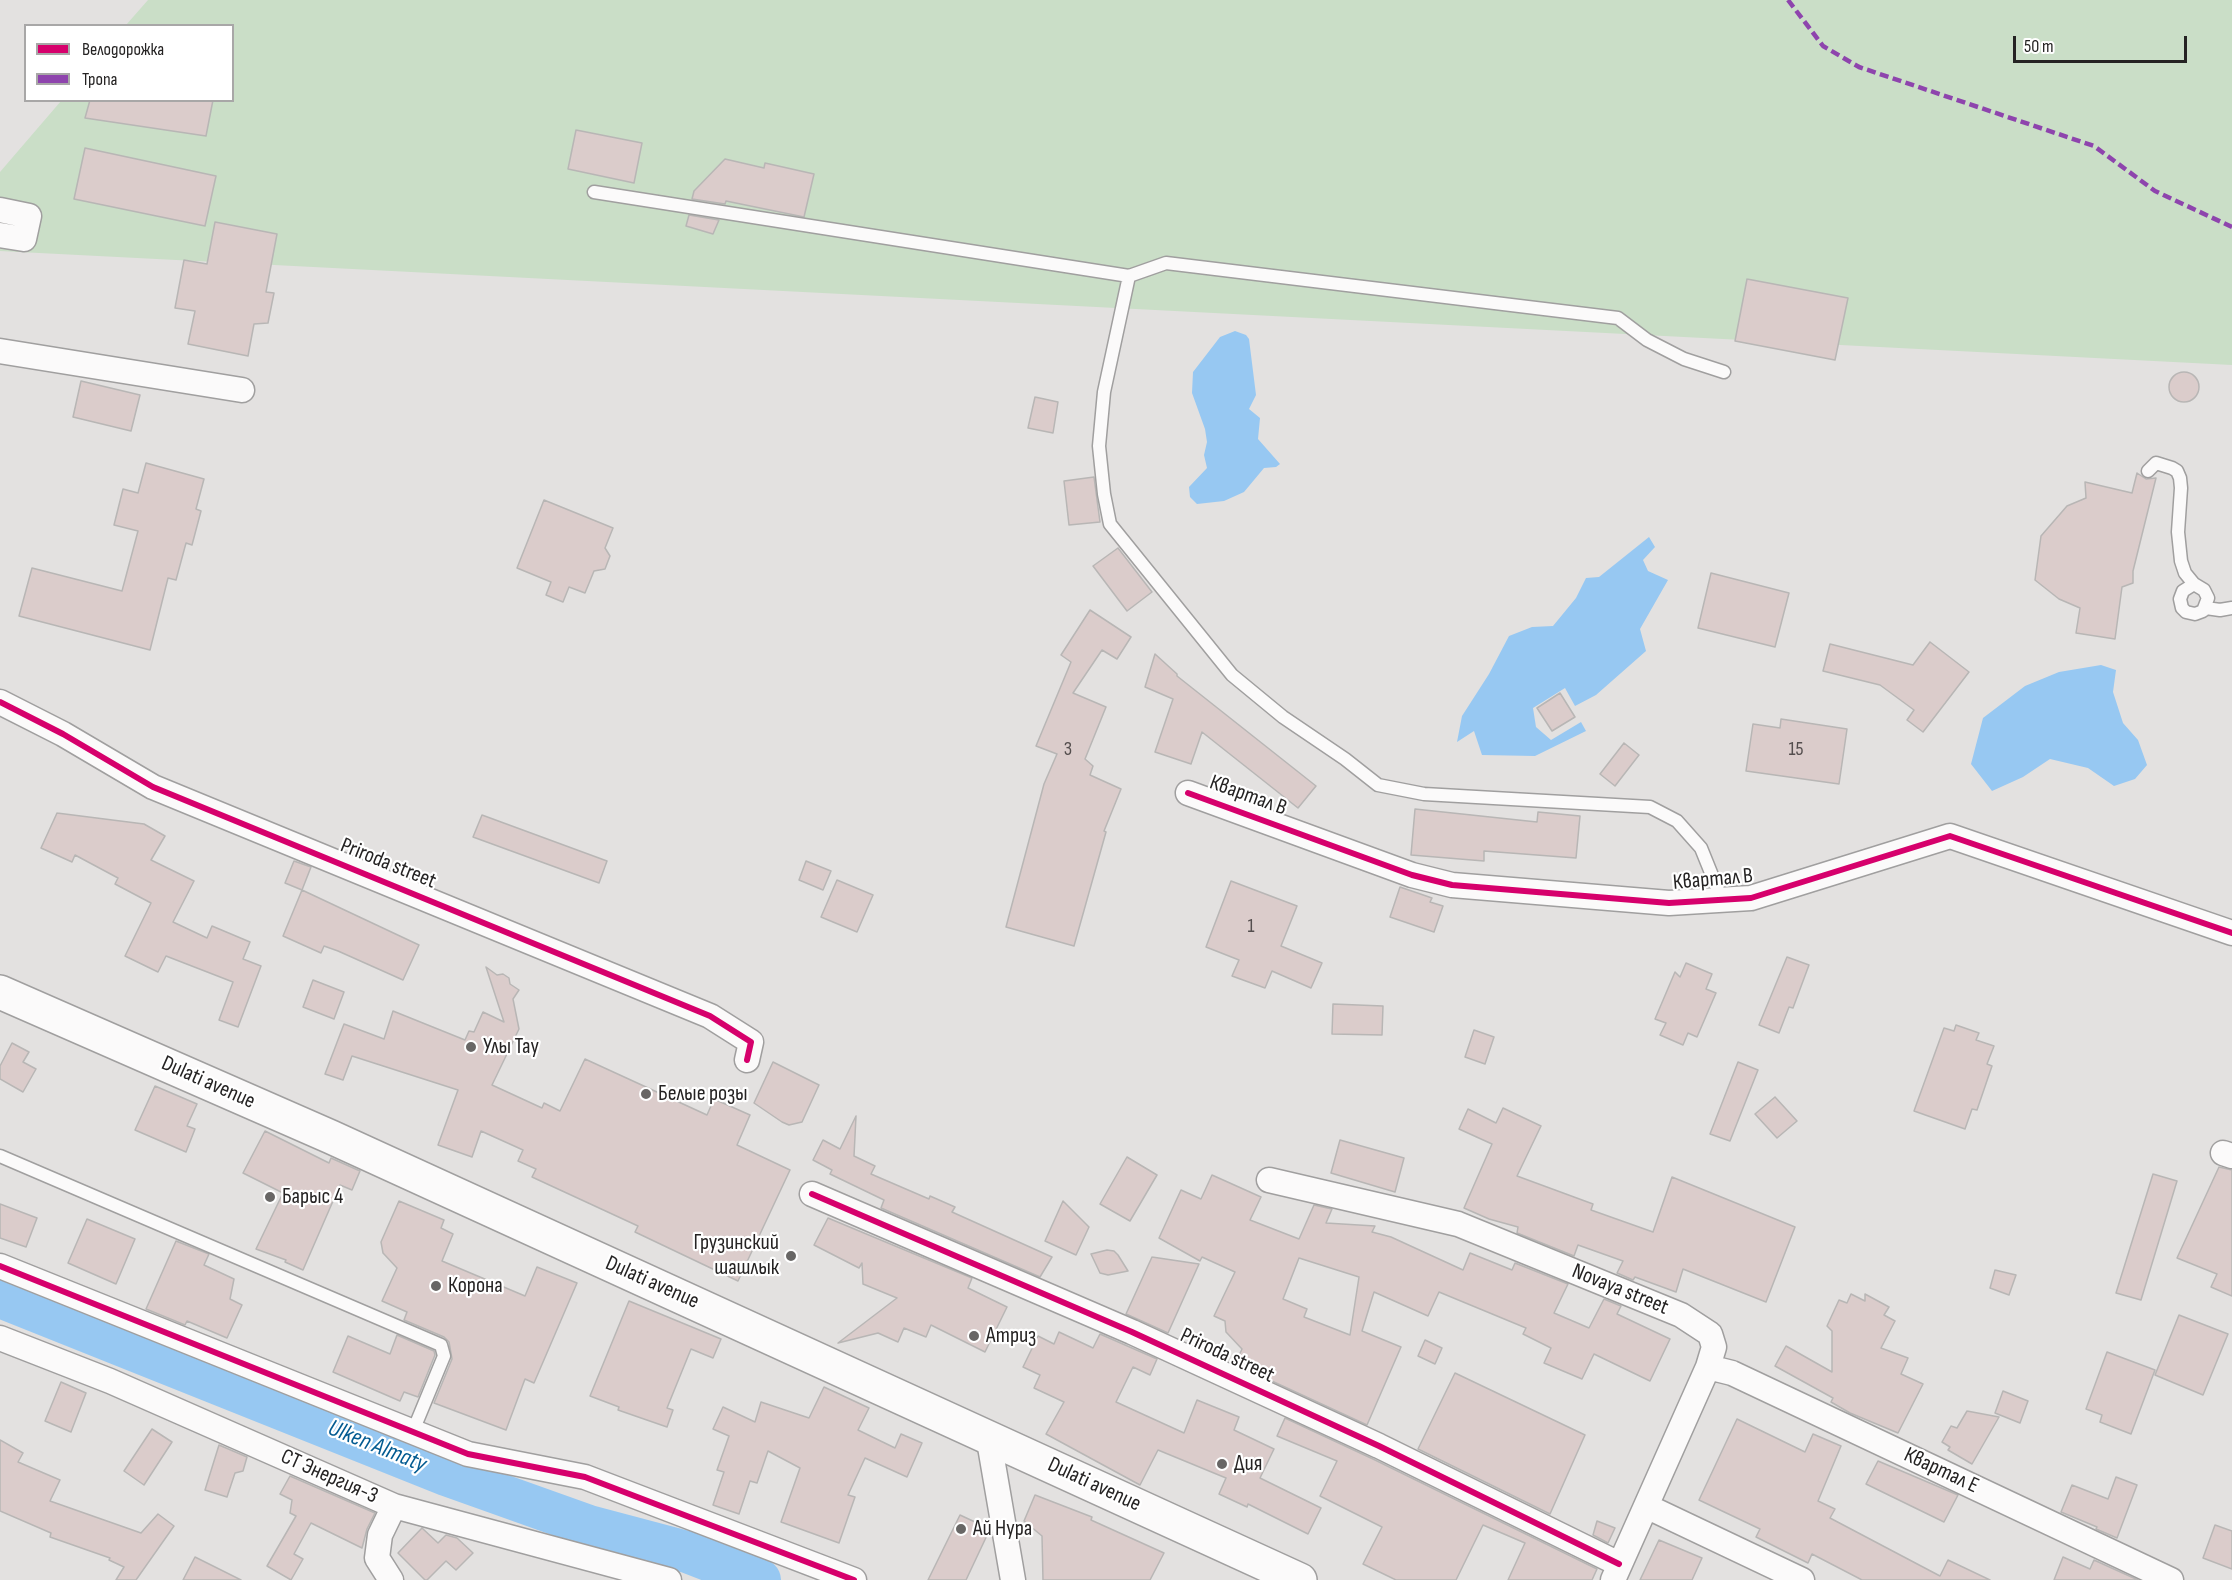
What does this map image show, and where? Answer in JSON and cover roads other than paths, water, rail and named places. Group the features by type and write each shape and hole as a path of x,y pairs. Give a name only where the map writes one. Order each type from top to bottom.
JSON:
{"main road":[{"name":"Dulati avenue","path":"0,992 331,1137 1300,1580"}],"street":[{"path":"0,210 29,216 24,240 0,235"},
{"path":"0,351 242,390"},
{"name":"Priroda street","path":"0,702 63,734 153,787 710,1016 751,1042 747,1060"},
{"name":"Квартал В","path":"1188,793 1412,875 1452,885 1670,903 1751,898 1950,836 2232,933"},
{"name":"Novaya street","path":"1269,1180 1458,1224 1681,1315 1710,1334 1714,1347 1708,1367 1616,1572"},
{"name":"Priroda street","path":"812,1194 1143,1337 1379,1446 1616,1572"},
{"path":"0,1266 468,1454 585,1477 854,1580"},
{"name":"СТ Энергия-3","path":"0,1338 110,1381 394,1506 669,1580"},
{"name":"Квартал Е","path":"1708,1367 1732,1373 2171,1580"},
{"path":"988,1436 1013,1580"},
{"path":"391,1580 377,1558 380,1535 394,1506"},
{"path":"1646,1506 1802,1580"}],"lane":[{"path":"594,192 1129,276 1166,263 1618,318 1647,340 1684,359 1724,372"},
{"path":"1129,276 1104,392 1099,446 1104,495 1110,524 1232,675 1284,717 1378,785 1424,794 1650,807 1677,821 1701,848 1722,900"},
{"path":"2148,471 2156,462 2177,471 2180,478 2178,532 2181,561 2185,573 2207,594 2206,608"},
{"path":"2194,584 2181,595 2182,608 2186,612 2195,614 2206,608 2220,610 2232,608"},
{"path":"0,1156 441,1345 444,1356 413,1431"}],"water":[{"path":"1235,331 1246,335 1249,339 1256,395 1249,409 1260,418 1258,439 1280,464 1276,467 1264,468 1244,492 1224,501 1197,504 1190,497 1189,487 1207,468 1204,455 1207,442 1205,429 1192,393 1193,372 1220,337"},
{"path":"1649,537 1655,547 1643,560 1648,571 1668,580 1640,629 1646,651 1596,695 1575,706 1565,688 1533,708 1536,727 1551,740 1581,722 1586,731 1535,756 1482,755 1474,731 1457,742 1462,716 1489,674 1509,636 1532,627 1553,626 1576,598 1586,578 1599,577"},
{"path":"2101,665 2116,670 2113,692 2123,723 2138,740 2147,765 2135,779 2114,786 2088,768 2050,759 2023,777 1992,791 1971,764 1983,718 2025,686 2059,672"}],"waterway":[{"name":"Ulken Almaty","path":"0,1297 446,1475 589,1526 687,1552 760,1580"}],"place":[{"name":"Улы Тау","path":"471,1047"},
{"name":"Белые розы","path":"646,1094"},
{"name":"Барыс 4","path":"270,1197"},
{"name":"Грузинский шашлык","path":"791,1256"},
{"name":"Корона","path":"436,1286"},
{"name":"Атриз","path":"974,1336"},
{"name":"Дия","path":"1222,1464"},
{"name":"Ай Нура","path":"961,1529"}]}
